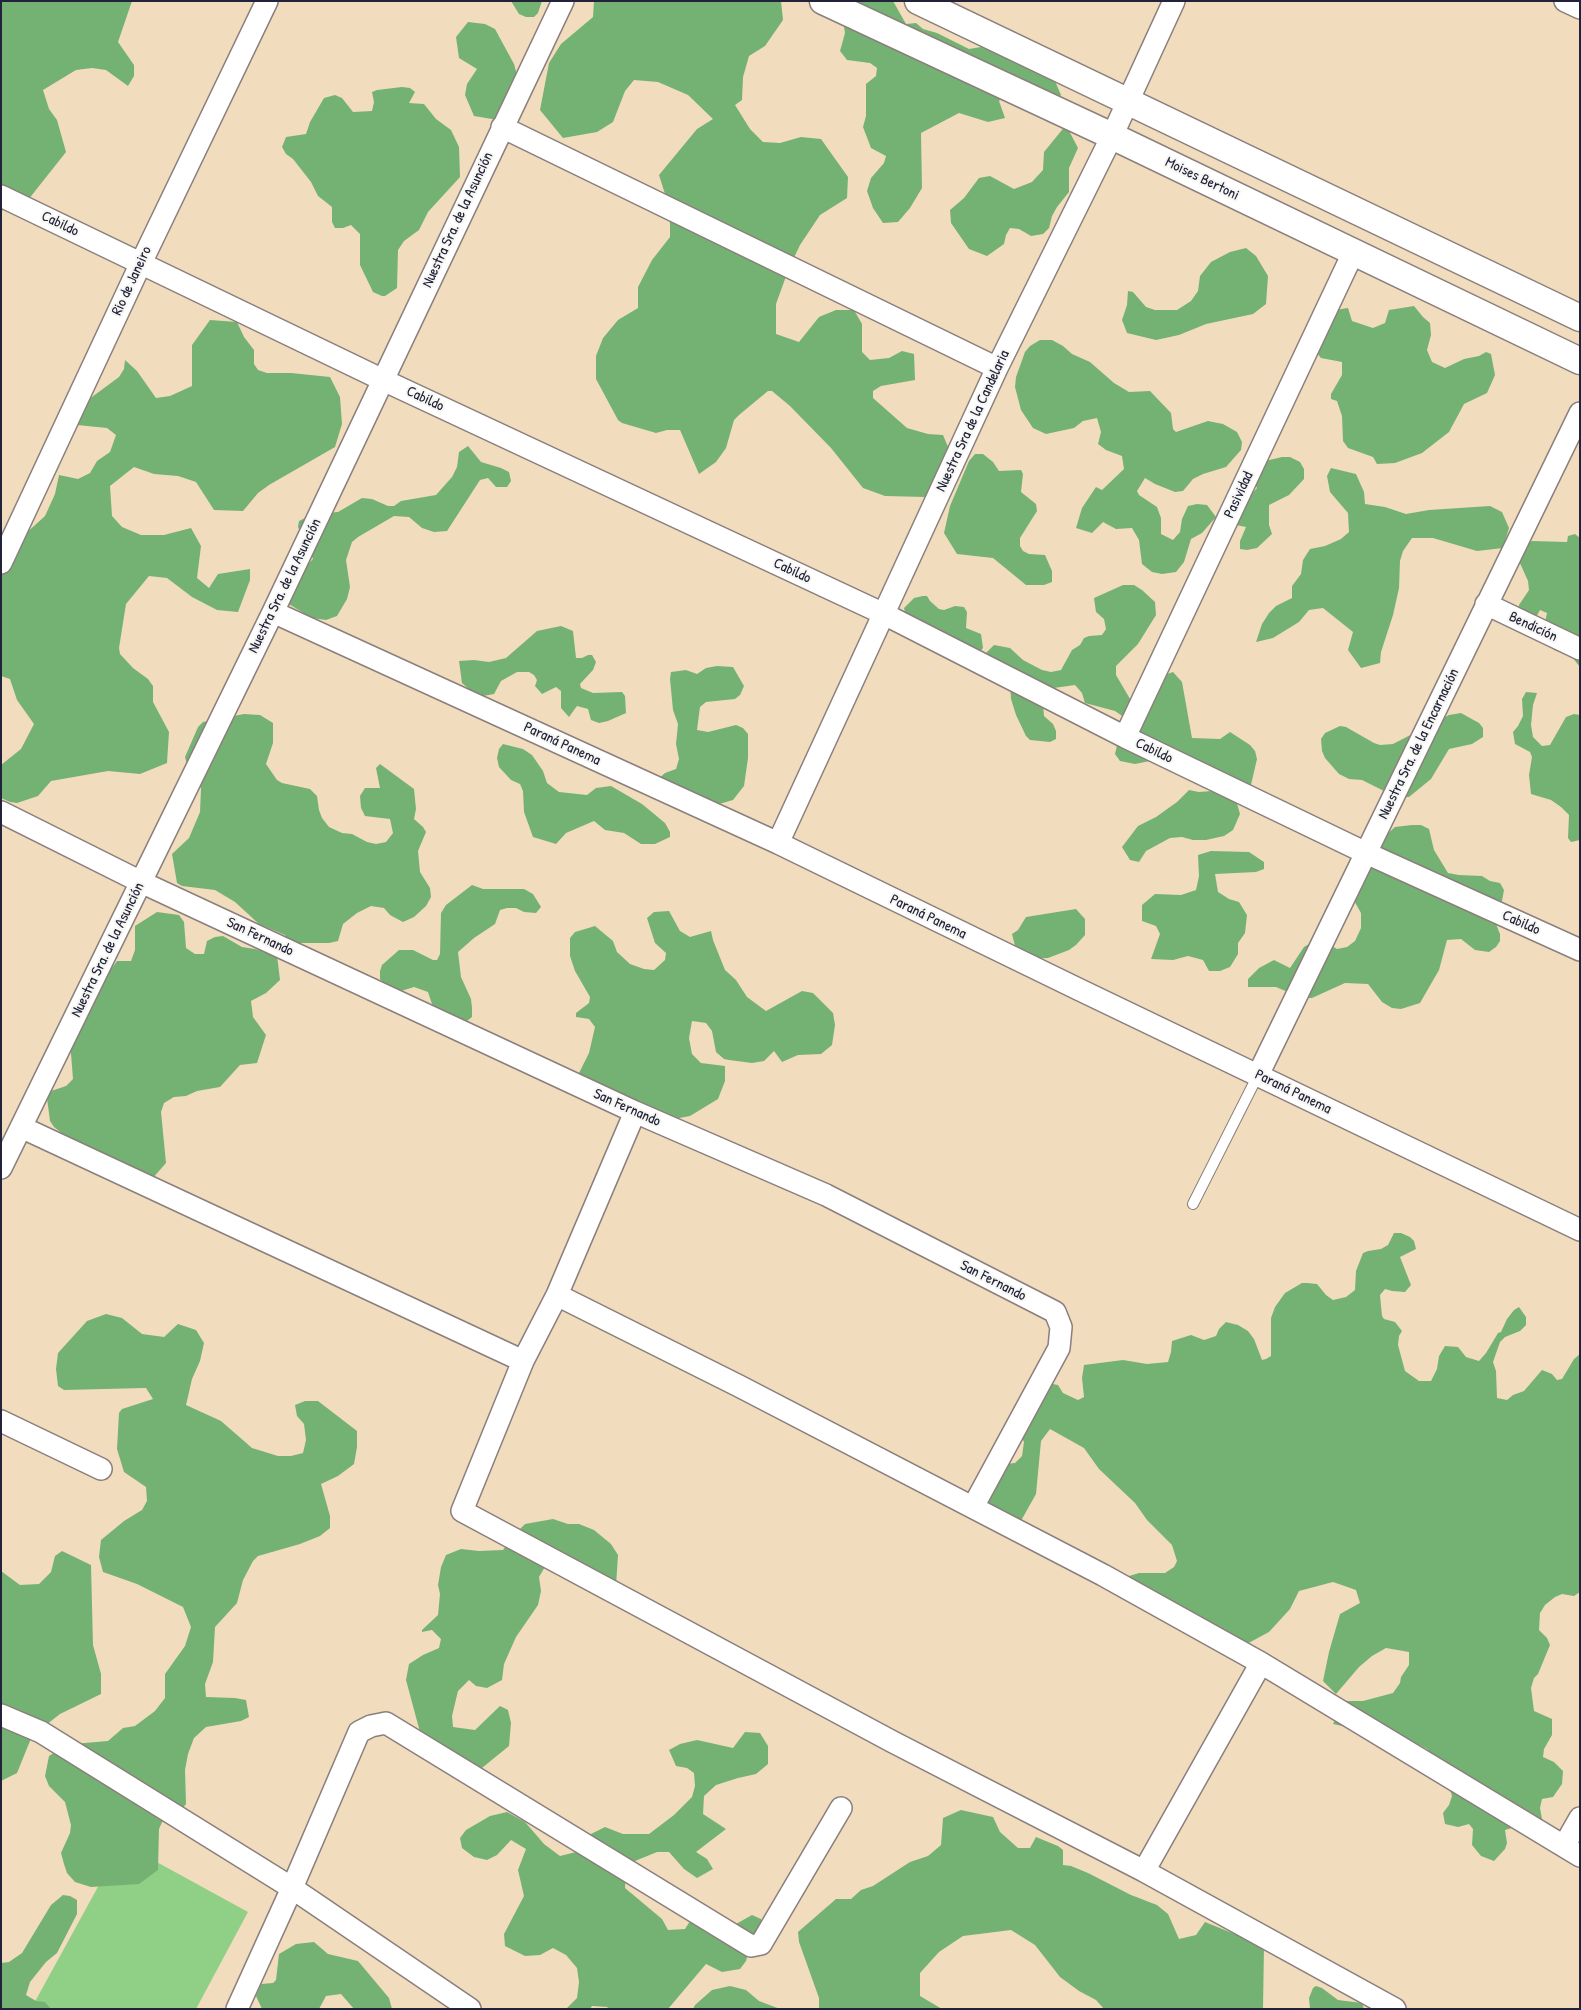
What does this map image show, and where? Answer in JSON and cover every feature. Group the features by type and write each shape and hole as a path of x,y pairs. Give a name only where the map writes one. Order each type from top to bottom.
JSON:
{"street":[{"name":"Rio de Janeiro","path":"1,563 140,263 267,1"},
{"name":"Nuestra Sra. de la Asunción","path":"1,1168 273,612 563,1"},
{"name":"Moises Bertoni","path":"823,1 1112,136 1580,361"},
{"path":"918,1 1580,318"},
{"name":"Nuestra Sra de la Candelaria","path":"778,843 996,368 1112,136 1174,1"},
{"path":"1565,1 1580,8"},
{"path":"502,127 996,368"},
{"name":"Cabildo","path":"1,196 383,380 884,614 1125,737 1366,853 1580,950"},
{"name":"Pasividad","path":"1125,737 1353,253"},
{"name":"Nuestra Sra. de la Encarnación","path":"1258,1075 1580,412"},
{"name":"Bendición","path":"1486,604 1580,649"},
{"name":"Paraná Panema","path":"273,612 778,843 1580,1230"},
{"name":"San Fernando","path":"1,812 141,882 635,1112 826,1195 1055,1312 1061,1327 1059,1348 973,1508"},
{"path":"635,1112 557,1295 522,1361 462,1512 893,1742 1144,1871 1395,2009"},
{"path":"21,1127 522,1361"},
{"path":"557,1295 739,1386 1103,1575 1261,1663 1572,1851 1580,1818"},
{"path":"1,1421 101,1470"},
{"path":"1144,1871 1261,1663"},
{"path":"1,1715 41,1732 292,1888 470,2009"},
{"path":"237,2009 292,1888 359,1732 371,1726 386,1723 751,1946 761,1944 841,1808"}],"lane":[{"path":"1193,1204 1258,1075"}],"green space":[{"path":"1,1 132,1 118,42 134,65 134,76 128,86 106,70 92,68 76,70 43,90 49,109 57,120 66,152 28,200 1,211"},
{"path":"511,1 542,1 538,13 534,17 526,17 519,14"},
{"path":"594,1 781,1 783,20 765,46 749,56 743,77 742,100 735,105 750,129 763,142 780,143 801,137 821,139 848,177 847,198 820,215 800,245 789,268 776,304 776,334 799,342 819,317 836,310 854,310 862,324 862,352 870,360 889,358 902,351 914,354 915,380 881,386 873,391 873,398 907,428 928,434 943,435 951,454 934,495 925,497 885,496 863,488 831,448 790,406 772,391 768,391 734,420 726,448 716,462 699,474 680,430 667,430 656,433 622,423 618,420 596,379 596,356 603,338 618,320 638,308 638,287 652,260 670,237 670,224 665,194 659,175 697,129 713,119 688,95 658,82 634,80 625,91 613,122 597,132 563,138 540,110 549,63 561,44 593,17"},
{"path":"840,1 893,1 906,24 916,23 923,29 937,33 969,49 981,47 987,41 1044,67 1055,81 1061,95 1056,101 1003,96 999,101 1005,118 988,122 959,113 921,133 922,188 910,208 898,222 883,223 873,208 867,191 871,178 884,163 886,156 871,148 863,127 866,116 866,84 876,76 877,68 870,63 847,60 840,51 845,33"},
{"path":"468,22 485,24 495,29 514,64 517,75 498,120 474,116 465,95 467,84 477,69 459,58 456,37"},
{"path":"402,87 410,88 415,92 409,103 424,104 436,119 451,130 459,147 460,177 428,212 419,230 404,241 398,250 397,288 382,296 373,292 360,265 360,234 351,225 335,228 332,222 332,207 318,196 311,182 282,147 286,137 306,134 310,122 324,98 335,95 342,98 353,112 372,111 374,102 372,92"},
{"path":"1066,125 1078,148 1069,168 1069,192 1052,216 1049,228 1043,234 1031,236 1019,229 1010,228 1004,244 987,256 969,249 951,223 950,210 964,198 979,178 990,176 1014,189 1032,182 1043,170 1044,152"},
{"path":"1246,248 1256,256 1268,276 1266,304 1253,314 1206,324 1179,335 1156,340 1127,333 1122,320 1127,305 1128,291 1133,292 1146,307 1155,310 1177,310 1191,301 1198,291 1200,276 1211,262 1230,252"},
{"path":"1414,306 1430,323 1431,335 1427,350 1432,362 1445,368 1486,352 1491,354 1495,375 1487,393 1464,404 1449,432 1422,453 1395,463 1377,464 1373,457 1348,448 1343,441 1342,416 1337,401 1331,399 1331,394 1342,375 1342,362 1321,358 1316,352 1335,310 1348,308 1352,321 1373,328 1385,323 1389,310"},
{"path":"210,320 237,322 244,337 254,350 254,364 258,370 267,373 291,373 330,377 340,397 342,424 335,447 269,485 258,493 243,511 214,510 196,482 178,476 154,474 134,467 110,486 112,516 122,527 141,535 164,535 191,528 201,546 197,578 209,588 218,574 250,569 250,580 238,612 217,610 192,597 167,578 149,576 126,604 119,648 120,654 133,668 148,679 153,686 153,702 169,732 167,763 140,774 108,771 51,781 38,796 17,803 10,802 1,798 1,765 21,749 34,724 17,700 10,679 1,676 1,542 23,536 45,516 55,494 59,475 78,479 90,473 97,461 110,452 116,435 107,428 77,425 73,420 73,411 119,377 124,369 125,360 137,371 156,398 170,396 192,386 192,345"},
{"path":"1040,340 1052,340 1063,346 1072,354 1090,362 1114,383 1129,392 1150,391 1171,413 1173,429 1176,432 1208,421 1223,424 1237,432 1242,442 1241,450 1226,467 1193,479 1183,491 1175,492 1145,478 1137,491 1139,495 1157,507 1161,518 1161,534 1173,540 1180,532 1182,519 1188,506 1197,504 1207,505 1216,517 1202,533 1191,539 1184,562 1176,572 1162,574 1152,572 1142,564 1139,540 1132,528 1116,529 1103,522 1092,533 1076,528 1082,508 1096,487 1102,490 1124,469 1122,456 1106,450 1098,444 1101,432 1097,418 1083,421 1074,428 1046,434 1033,428 1021,410 1015,387 1016,377 1025,352 1030,346"},
{"path":"468,446 481,462 509,472 511,481 507,487 496,487 488,478 480,480 447,531 434,532 422,528 409,517 394,516 358,537 352,542 346,560 350,587 347,599 337,616 326,620 312,618 287,603 275,588 280,570 285,564 307,565 313,559 298,527 299,521 313,514 338,512 362,498 394,506 401,501 436,495 452,477 457,467 459,452"},
{"path":"975,454 983,454 993,462 999,471 1021,470 1023,474 1021,492 1036,504 1037,511 1020,538 1020,546 1023,551 1029,554 1045,555 1052,571 1052,582 1044,585 1026,585 993,558 957,554 944,533 950,506 969,461"},
{"path":"1290,457 1300,462 1304,469 1304,479 1289,495 1269,505 1269,525 1272,534 1257,548 1240,549 1240,541 1246,527 1236,525 1250,496 1257,488 1255,485 1261,462"},
{"path":"1331,468 1356,474 1364,492 1365,504 1385,507 1406,514 1429,510 1490,506 1502,512 1509,528 1503,548 1477,551 1433,538 1412,538 1403,551 1400,561 1399,588 1393,615 1381,652 1380,663 1361,668 1348,650 1353,632 1323,608 1309,610 1299,622 1273,638 1256,642 1262,624 1269,613 1276,606 1292,598 1292,586 1301,574 1303,560 1310,549 1325,546 1341,539 1349,532 1348,513 1330,492 1327,476"},
{"path":"1575,534 1580,538 1580,667 1572,657 1554,650 1546,643 1544,627 1547,613 1540,610 1534,621 1517,616 1519,605 1529,590 1528,581 1519,561 1527,544 1532,541 1567,542 1568,536"},
{"path":"1123,585 1134,585 1155,602 1156,615 1138,644 1116,666 1116,675 1133,704 1158,677 1173,672 1182,682 1192,738 1220,739 1230,732 1250,745 1255,751 1257,759 1250,789 1236,800 1240,814 1233,830 1224,836 1206,840 1193,840 1182,837 1170,838 1146,851 1139,862 1130,860 1122,847 1138,826 1156,817 1177,802 1189,790 1199,792 1216,789 1160,759 1135,764 1120,761 1115,754 1119,737 1128,720 1115,711 1085,703 1082,693 1075,685 1047,689 1043,704 1044,716 1053,724 1056,731 1056,739 1050,742 1030,740 1026,736 1016,715 1011,699 1010,684 987,673 986,653 994,645 1010,648 1023,660 1042,670 1051,672 1061,670 1072,650 1080,645 1084,638 1102,635 1106,629 1104,619 1096,612 1094,598"},
{"path":"927,596 939,609 944,610 955,606 964,607 967,612 966,628 981,634 983,648 978,654 907,620 904,608 914,598"},
{"path":"561,626 573,631 576,658 592,655 596,662 593,670 580,684 581,688 593,693 622,692 625,696 626,713 599,723 591,720 588,709 577,706 569,717 561,708 561,691 556,687 542,694 535,686 537,680 529,672 517,672 501,681 494,694 473,698 471,691 462,683 459,661 489,662 506,658 537,631"},
{"path":"717,666 733,667 744,686 740,695 735,699 706,702 700,707 697,730 708,732 736,725 743,728 748,734 748,758 744,786 733,800 705,808 657,780 665,773 676,769 679,759 676,744 678,724 673,710 671,672 686,670 697,674 706,668"},
{"path":"1526,692 1537,693 1533,705 1531,725 1533,737 1542,746 1550,745 1566,717 1574,714 1580,715 1580,840 1571,842 1568,838 1569,815 1561,807 1551,800 1531,794 1529,775 1532,757 1530,752 1515,744 1513,732 1523,716 1522,699"},
{"path":"1461,713 1479,723 1483,728 1483,737 1472,744 1449,749 1431,779 1409,797 1390,794 1362,780 1349,779 1339,774 1325,758 1322,751 1321,739 1325,733 1340,726 1346,727 1374,743 1380,745 1393,744 1449,715"},
{"path":"244,714 260,715 273,723 273,743 266,764 277,780 282,783 310,789 317,796 322,818 329,827 342,833 352,834 367,842 376,844 386,842 393,833 390,819 365,816 361,808 360,796 365,788 380,788 376,768 380,764 414,789 416,809 414,819 426,832 418,851 420,872 430,888 431,897 426,906 414,917 403,922 390,915 384,908 371,906 357,913 343,924 338,941 329,943 289,943 285,935 259,924 235,902 215,890 182,886 177,883 172,854 189,838 200,812 201,789 199,783 190,777 185,757 198,727 203,722"},
{"path":"503,744 523,749 532,755 543,771 547,783 559,792 587,795 596,788 611,786 642,804 665,823 670,832 670,837 655,844 641,844 624,833 605,830 594,821 566,833 556,844 533,837 524,812 523,791 520,784 511,780 499,767 497,758 499,749"},
{"path":"1421,825 1429,829 1434,850 1448,873 1482,876 1490,881 1500,883 1504,890 1502,901 1485,916 1491,923 1496,924 1500,934 1500,941 1496,947 1489,952 1475,950 1461,939 1447,940 1439,970 1420,1003 1401,1009 1392,1008 1382,1002 1368,984 1345,983 1312,998 1302,998 1276,987 1248,987 1248,979 1259,968 1274,960 1290,968 1304,947 1319,938 1337,949 1347,947 1355,941 1361,928 1361,913 1352,897 1385,836 1395,827"},
{"path":"1211,851 1249,852 1264,862 1264,869 1256,872 1215,874 1218,892 1229,899 1239,902 1247,915 1245,933 1238,943 1238,954 1230,967 1220,971 1209,971 1203,960 1188,956 1173,960 1151,959 1160,934 1156,926 1142,921 1142,905 1155,894 1181,895 1196,890 1199,876 1198,855"},
{"path":"472,885 483,889 524,889 533,894 541,907 536,913 524,912 516,908 500,910 495,924 474,938 458,952 461,977 471,999 472,1008 472,1017 462,1025 438,1011 432,1004 428,992 414,987 401,991 388,988 380,979 380,971 382,965 399,950 413,950 433,960 437,960 440,954 441,913 446,905"},
{"path":"1076,909 1085,919 1085,935 1076,945 1069,950 1048,958 1031,959 1017,954 1012,934 1018,930 1026,917"},
{"path":"669,911 680,931 690,937 711,931 725,970 736,980 747,997 766,1011 802,991 813,993 833,1013 835,1025 832,1045 821,1054 798,1055 782,1062 774,1051 764,1061 752,1063 729,1060 724,1059 716,1052 712,1031 706,1023 692,1021 689,1038 692,1054 701,1063 725,1066 725,1081 718,1099 690,1116 674,1119 578,1075 589,1053 595,1027 589,1019 576,1017 576,1013 589,1003 590,997 575,971 570,956 570,938 575,932 595,926 613,941 617,952 630,964 654,970 665,960 666,953 655,943 647,918 654,912"},
{"path":"157,912 179,915 184,922 186,948 195,954 204,954 207,941 223,936 242,947 277,955 280,980 266,993 251,1001 253,1017 266,1035 257,1063 240,1065 220,1087 197,1091 186,1096 174,1097 164,1103 161,1112 166,1163 152,1179 66,1139 50,1121 47,1098 51,1091 66,1086 73,1079 70,1041 104,973 109,972 117,961 131,961 135,950 135,926"},
{"path":"1394,1233 1401,1233 1414,1241 1416,1249 1400,1257 1411,1285 1405,1292 1385,1289 1380,1295 1382,1316 1384,1319 1395,1322 1402,1331 1399,1336 1398,1345 1405,1371 1419,1381 1431,1381 1437,1369 1439,1356 1445,1346 1458,1347 1466,1357 1479,1361 1498,1333 1501,1332 1507,1319 1519,1307 1526,1317 1526,1325 1520,1331 1505,1337 1500,1342 1493,1362 1496,1371 1497,1398 1507,1400 1513,1395 1524,1391 1542,1370 1552,1374 1557,1380 1562,1379 1574,1359 1580,1354 1580,1592 1574,1596 1562,1594 1555,1597 1545,1605 1540,1613 1539,1630 1547,1638 1550,1645 1531,1688 1534,1711 1552,1719 1552,1735 1544,1749 1543,1757 1554,1762 1563,1771 1562,1784 1553,1797 1542,1799 1540,1808 1542,1819 1505,1830 1507,1843 1505,1849 1494,1861 1481,1856 1472,1845 1473,1829 1469,1824 1458,1827 1445,1824 1443,1813 1449,1805 1452,1796 1449,1786 1427,1749 1404,1737 1379,1734 1333,1724 1345,1701 1363,1701 1393,1693 1409,1665 1409,1652 1386,1648 1372,1656 1359,1667 1336,1694 1323,1681 1340,1614 1360,1603 1356,1590 1333,1582 1299,1591 1290,1609 1269,1632 1243,1646 1128,1579 1129,1576 1139,1573 1165,1573 1174,1567 1177,1561 1172,1545 1147,1520 1135,1503 1099,1469 1084,1448 1050,1429 1041,1441 1036,1494 1022,1519 1002,1534 977,1482 1005,1464 1015,1463 1022,1456 1024,1442 1018,1429 1047,1383 1058,1385 1063,1393 1078,1400 1084,1397 1082,1378 1084,1365 1123,1360 1147,1364 1168,1362 1172,1341 1191,1335 1204,1340 1216,1336 1219,1329 1226,1322 1238,1325 1248,1331 1254,1339 1262,1360 1266,1359 1271,1356 1271,1318 1275,1307 1285,1293 1302,1283 1307,1283 1317,1284 1333,1300 1346,1297 1355,1290 1356,1271 1363,1253 1381,1249 1388,1245"},
{"path":"106,1314 122,1318 142,1334 164,1337 178,1324 196,1330 204,1343 186,1405 221,1421 252,1448 278,1456 291,1456 303,1453 306,1440 304,1424 297,1416 295,1405 305,1401 318,1401 357,1431 357,1447 354,1464 338,1476 321,1484 330,1516 330,1528 320,1536 300,1544 258,1556 253,1561 243,1580 237,1603 215,1627 213,1662 205,1684 206,1697 246,1700 249,1717 241,1721 206,1727 194,1738 185,1770 186,1804 178,1814 163,1820 159,1829 158,1870 139,1884 91,1887 75,1882 67,1873 64,1864 61,1853 70,1833 71,1825 65,1802 49,1786 45,1776 49,1756 73,1744 108,1741 123,1728 135,1726 155,1711 165,1698 165,1674 185,1646 191,1627 183,1607 137,1584 103,1572 99,1557 101,1540 124,1521 142,1510 147,1501 146,1487 124,1472 117,1449 119,1413 122,1409 153,1399 146,1388 64,1390 58,1386 56,1369 58,1353 87,1321"},
{"path":"553,1519 568,1524 579,1524 594,1530 611,1544 618,1555 616,1586 613,1593 590,1593 584,1577 546,1565 539,1577 541,1591 538,1605 516,1637 504,1664 502,1680 487,1688 476,1686 469,1680 458,1691 452,1716 453,1727 475,1730 500,1706 508,1710 511,1723 509,1746 477,1772 420,1732 406,1680 409,1664 439,1648 441,1639 432,1630 422,1632 422,1630 438,1615 440,1594 438,1585 441,1567 446,1555 461,1549 479,1551 503,1550 525,1524"},
{"path":"62,1551 91,1565 93,1645 101,1674 101,1694 60,1714 32,1736 17,1773 1,1781 1,1571 20,1585 39,1584 51,1572 55,1556"},
{"path":"745,1732 760,1733 768,1746 768,1764 756,1774 716,1785 704,1796 703,1814 726,1829 696,1852 707,1859 713,1869 697,1878 684,1869 669,1852 657,1852 635,1861 626,1869 625,1888 662,1919 668,1930 685,1929 692,1918 736,1924 752,1915 761,1919 762,1923 750,1946 746,1961 740,1969 722,1972 706,1964 668,2009 609,2009 607,2007 592,2006 590,2009 566,2009 577,1998 579,1982 577,1968 566,1955 553,1948 540,1955 525,1956 505,1946 504,1934 524,1896 518,1870 526,1849 511,1840 497,1855 487,1860 474,1857 462,1848 460,1838 466,1830 490,1816 507,1812 525,1822 544,1844 560,1856 580,1851 583,1838 605,1827 623,1834 649,1834 674,1815 692,1797 695,1786 694,1773 687,1768 676,1766 669,1750 680,1744 697,1740 733,1748"},
{"path":"961,1810 993,1817 1000,1832 1018,1848 1030,1848 1036,1837 1058,1846 1063,1850 1063,1865 1088,1873 1131,1895 1157,1905 1168,1914 1179,1939 1196,1935 1205,1922 1264,1946 1263,2009 1104,2009 1096,2000 1079,1991 1060,1977 1035,1945 1011,1930 963,1936 939,1952 920,1973 920,1996 942,2009 819,2009 819,1998 799,1942 798,1932 836,1899 851,1899 861,1890 873,1886 910,1862 928,1856 941,1845 943,1818"},
{"path":"122,1843 248,1912 196,2009 36,2009 32,2007"},
{"path":"63,1895 77,1900 77,1914 57,1953 46,1962 30,1982 26,1995 36,2001 45,2002 51,2009 1,2009 1,1963 9,1962 22,1953 51,1905"},
{"path":"314,1942 328,1954 358,1961 389,1998 392,2009 354,2009 341,1994 326,1996 319,2009 262,2009 256,1996 261,1984 273,1983 276,1980 279,1954 296,1944"},
{"path":"730,1986 746,1990 759,2001 780,2009 693,2009 712,1990"},
{"path":"1316,1986 1322,1988 1338,2000 1362,2003 1364,2009 1310,2009 1309,1998 1313,1988"}]}
